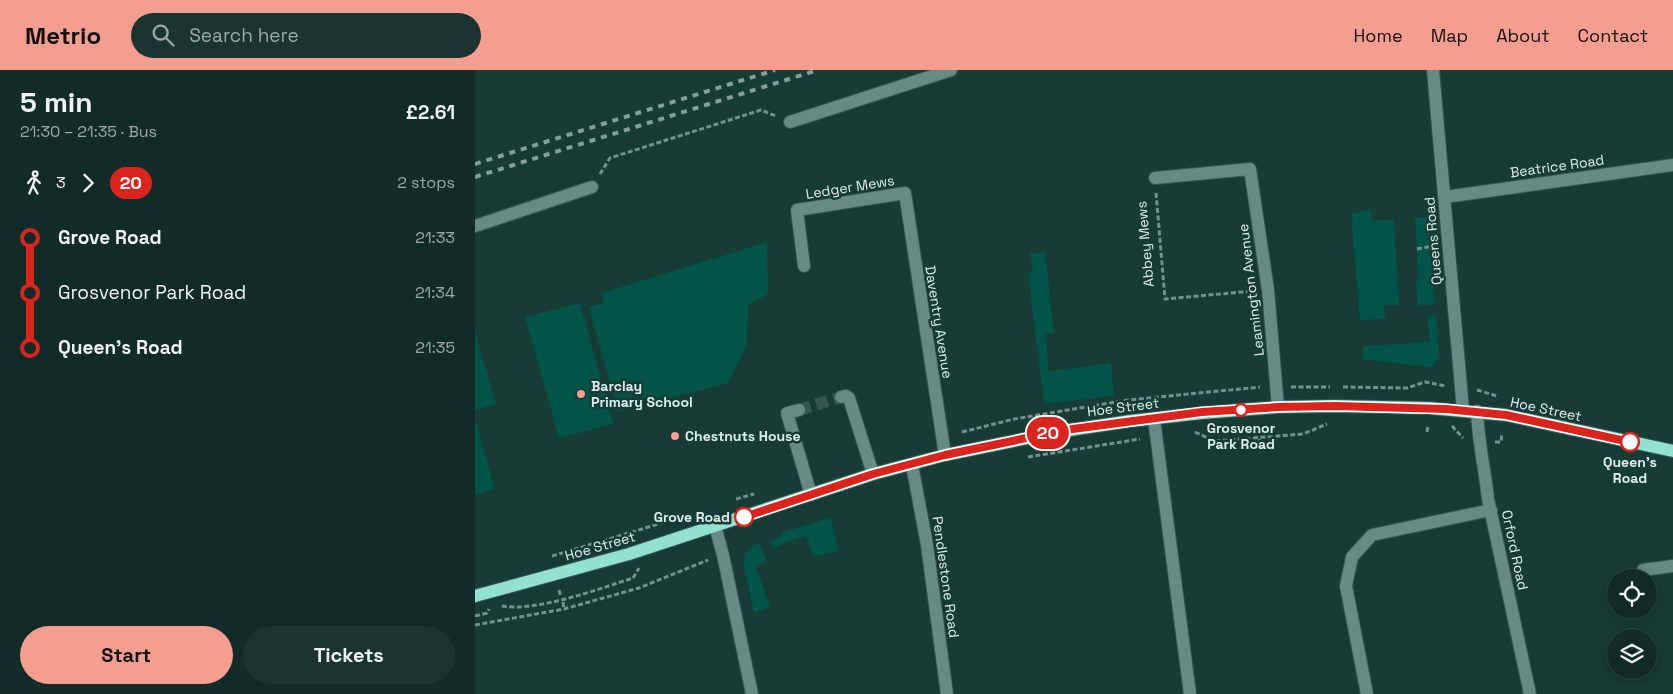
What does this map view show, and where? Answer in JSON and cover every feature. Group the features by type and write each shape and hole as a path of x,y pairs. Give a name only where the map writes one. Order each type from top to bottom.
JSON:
{"main road":[{"name":"Hoe Street","path":"475,596 629,554 873,474 913,465 945,455 1065,430 1202,412 1278,407 1345,406 1477,411 1506,415 1673,451"}],"street":[{"path":"790,122 951,70"},
{"name":"Queens Road","path":"1433,70 1463,410"},
{"name":"Beatrice Road","path":"1445,197 1673,165"},
{"name":"Leamington Avenue","path":"1155,178 1250,169 1269,290 1278,407"},
{"path":"475,226 592,187"},
{"name":"Ledger Mews","path":"804,266 797,210 905,194"},
{"name":"Daventry Avenue","path":"905,194 945,455"},
{"path":"841,397 846,396 849,398 873,474"},
{"path":"799,410 787,413 811,495"},
{"name":"Orford Road","path":"1477,411 1491,510 1530,694"},
{"path":"1153,419 1191,694"},
{"name":"Pendlestone Road","path":"913,465 927,545 947,694"},
{"path":"1367,694 1346,586 1352,557 1373,535 1491,510"},
{"path":"715,526 723,555 752,694"},
{"path":"1650,569 1673,566"}],"path":[{"path":"592,187 609,158 761,110 790,122"},
{"name":"Abbey Mews","path":"1155,178 1165,299 1269,290"},
{"path":"1430,384 1430,391"},
{"name":"Hoe Street","path":"1474,390 1502,397"},
{"path":"1193,430 1214,441 1303,434 1329,423"},
{"path":"1427,432 1428,426 1434,425"},
{"path":"1443,425 1461,426"},
{"path":"1452,426 1458,434"},
{"path":"1259,429 1260,446"},
{"path":"475,625 564,609 639,588 723,555"},
{"path":"475,616 487,613 489,609 501,606 518,607 548,601 633,578 641,565"},
{"path":"559,589 561,597"},
{"path":"563,602 564,609"}],"green space":[{"path":"1371,209 1372,221 1394,219 1399,305 1384,306 1385,319 1360,320 1351,214"},
{"path":"1428,217 1435,304 1418,306 1416,281 1419,280 1415,218"},
{"path":"767,242 768,294 748,305 747,345 728,383 618,412 589,307 604,303 602,293"},
{"path":"1045,252 1054,333 1045,334 1049,371 1111,363 1114,396 1044,404 1028,273 1033,272 1030,253"},
{"path":"580,303 613,424 559,438 525,317"},
{"path":"1436,315 1439,357 1433,366 1362,359 1363,346 1429,342 1428,316"},
{"path":"475,332 496,404 475,410"},
{"path":"475,418 495,489 475,495"},
{"path":"831,517 838,551 813,557 806,536 781,544 781,546 773,549 770,541 780,537 782,533"},
{"path":"756,543 761,545 767,562 756,566 770,607 754,612 743,562 745,553"}],"tunnel":[{"path":"799,410 841,397"}],"railway":[{"path":"475,164 775,70"},
{"path":"475,177 818,70"}],"bus line":[{"name":"20","path":"744,517 873,474 913,465 945,455 1065,430 1202,412 1278,407 1421,407 1506,415 1630,442"}],"place":[{"name":"Barclay Primary School","path":"581,394"},
{"name":"Grosvenor Park Road","path":"1241,410"},
{"name":"Chestnuts House","path":"675,436"},
{"name":"Queen's Road","path":"1630,442"},
{"name":"Grove Road","path":"744,517"}]}
